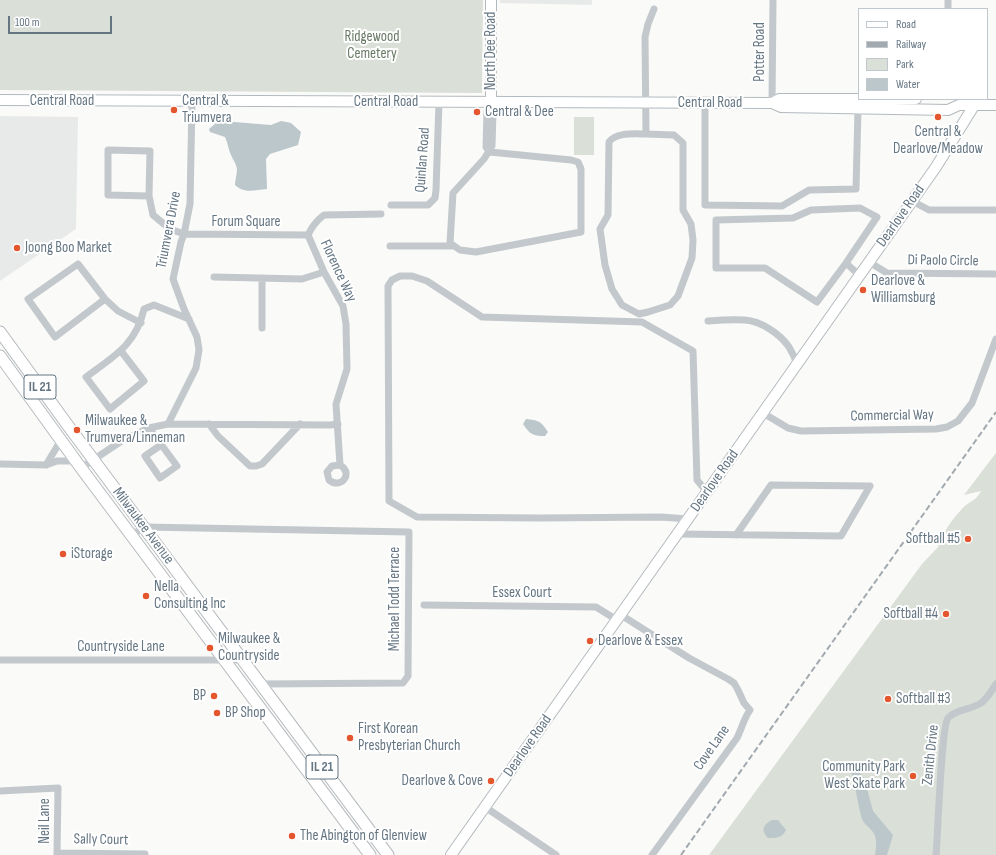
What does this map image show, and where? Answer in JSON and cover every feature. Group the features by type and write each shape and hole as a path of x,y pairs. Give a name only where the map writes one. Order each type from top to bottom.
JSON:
{"main road":[{"name":"North Dee Road","path":"490,102 491,0"},
{"name":"Central Road","path":"772,103 779,99 858,99"},
{"name":"Central Road","path":"0,100 772,103 781,108 948,110 955,102 996,105"},
{"name":"Dearlove Road","path":"451,855 936,167 976,104"},
{"name":"Milwaukee Avenue","path":"0,332 388,855"},
{"name":"Milwaukee Avenue","path":"0,356 78,464 370,855"}],"street":[{"name":"Potter Road","path":"772,103 773,0"},
{"path":"646,134 645,37 654,9"},
{"name":"Triumvera Drive","path":"168,424 196,368 199,350 197,337 184,310 173,279 190,204 192,101"},
{"name":"Quinlan Road","path":"391,205 428,204 435,198 439,102"},
{"path":"451,244 453,193 490,152 492,146 493,112 490,102"},
{"path":"705,103 705,205 782,206 809,190 856,189 858,108"},
{"path":"646,134 674,135 683,143 683,210 691,224 693,240 692,258 678,296 670,305 639,314 622,305 612,289 605,265 600,229 608,215 609,142 612,138 618,136 646,134"},
{"path":"149,196 108,195 108,150 150,151 149,196 153,215 170,229 184,234"},
{"path":"390,246 451,244 460,250 476,252 581,232 581,169 578,162 490,152"},
{"path":"912,201 929,210 996,210"},
{"path":"860,208 877,217 846,262 817,302 765,268 716,268 716,220 793,218 811,210 860,208"},
{"name":"Florence Way","path":"338,424 336,404 347,369 346,324 343,306 324,272 308,235 317,220 324,215 381,214"},
{"name":"Forum Square","path":"184,234 308,235"},
{"path":"846,262 860,275"},
{"name":"Di Paolo Circle","path":"869,262 888,273 996,274"},
{"path":"106,299 55,337 28,299 78,264 106,299 118,311 140,323"},
{"path":"214,277 302,279 324,272"},
{"path":"688,519 661,517 417,517 389,501 388,286 392,280 400,276 412,276 427,281 482,317 642,322 693,352 697,480 707,492"},
{"path":"262,278 262,328"},
{"path":"122,351 144,381 110,408 86,377 122,351 132,338 140,323 144,310 154,305 189,319"},
{"path":"708,321 746,320 771,330 789,347 797,364"},
{"name":"Commercial Way","path":"763,413 788,428 802,431 936,429 947,427 958,421 972,403 996,339"},
{"path":"0,464 46,465 57,461 78,464 93,459 123,440 149,428 168,424 338,424 340,465"},
{"path":"209,424 218,436 250,466 256,466 262,464 300,424"},
{"path":"149,428 177,466 160,478 145,456 161,445"},
{"path":"46,465 61,440"},
{"path":"678,534 736,535 841,536 870,486 771,485 736,535"},
{"path":"132,536 144,527"},
{"name":"Michael Todd Terrace","path":"144,527 409,532 408,676 402,683 260,684"},
{"name":"Essex Court","path":"424,605 596,607 619,618"},
{"name":"Cove Lane","path":"619,618 688,658 728,678 734,683 744,703 750,710 745,717 742,730 737,738 652,855"},
{"name":"Countryside Lane","path":"0,660 242,660"},
{"name":"Zenith Drive","path":"936,855 946,723 952,715 980,704 985,700 996,684"},
{"name":"Neil Lane","path":"0,791 58,788 57,854"},
{"path":"485,807 556,855"},
{"name":"Sally Court","path":"57,854 145,854"}],"shaded area":[{"path":"500,0 592,0 592,5 500,3"},
{"path":"0,116 78,117 76,229 0,281"}],"green space":[{"name":"Ridgewood Cemetery","path":"0,0 483,0 482,93 0,90"},
{"path":"574,117 594,117 594,155 574,155"},
{"path":"996,453 996,855 709,855 922,564 939,546 937,545 954,518 964,507 979,495 981,491 964,495"}],"water":[{"path":"281,121 291,123 301,132 298,145 270,154 266,159 267,189 250,191 238,188 235,185 237,167 230,153 225,137 210,132 209,129 216,123 234,122 271,125"},
{"path":"526,419 539,422 548,432 545,436 537,436 532,434 523,424"},
{"path":"853,762 864,778 873,811 893,835 887,855 875,855 875,836 873,831 863,821 860,813 854,781 850,769 850,765"},
{"path":"772,820 778,820 786,830 781,836 776,838 768,838 764,832 764,828 767,823"}],"railway":[{"path":"681,855 996,412"}],"place":[{"name":"Central & Triumvera","path":"174,110"},
{"name":"Central & Dee","path":"477,112"},
{"name":"Central & Dearlove/Meadow","path":"938,117"},
{"name":"Joong Boo Market","path":"17,248"},
{"name":"Dearlove & Williamsburg","path":"863,290"},
{"name":"Milwaukee & Trumvera/Linneman","path":"77,430"},
{"name":"Softball #5","path":"968,539"},
{"name":"iStorage","path":"63,554"},
{"name":"Nella Consulting Inc","path":"146,596"},
{"name":"Softball #4","path":"946,614"},
{"name":"Dearlove & Essex","path":"590,641"},
{"name":"Milwaukee & Countryside","path":"210,648"},
{"name":"BP","path":"214,696"},
{"name":"Softball #3","path":"888,699"},
{"name":"BP Shop","path":"217,713"},
{"name":"First Korean Presbyterian Church","path":"350,738"},
{"name":"Community Park West Skate Park","path":"913,776"},
{"name":"Dearlove & Cove","path":"491,781"},
{"name":"The Abington of Glenview","path":"292,836"}]}
